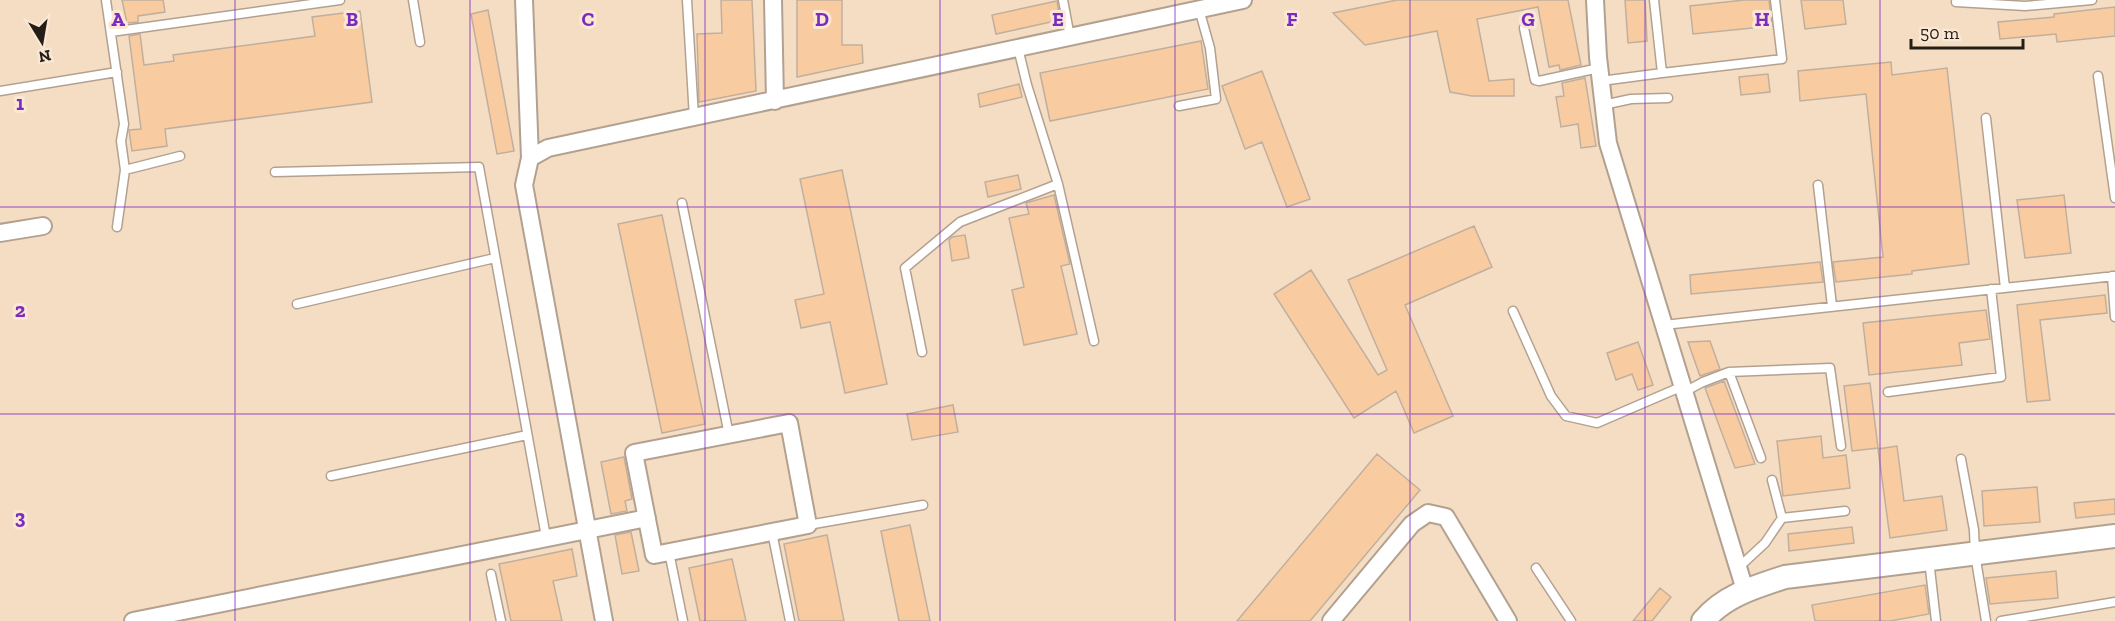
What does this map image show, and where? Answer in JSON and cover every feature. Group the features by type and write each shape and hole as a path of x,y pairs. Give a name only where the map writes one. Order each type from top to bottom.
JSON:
{"street":[{"path":"524,0 530,158 524,185 604,621"},
{"path":"773,0 775,101"},
{"path":"530,158 548,148 1199,9 1217,2 1243,0"},
{"path":"1595,0 1608,143 1745,590"},
{"path":"0,234 43,226"},
{"path":"789,423 808,525 654,555 634,453 729,435 789,423"},
{"path":"1331,621 1412,524 1428,513 1446,517 1509,621"},
{"path":"133,621 647,518"},
{"path":"1703,621 1714,608 1745,590 1785,577 2115,536"}],"lane":[{"path":"106,0 124,124 121,141 125,170 117,227"},
{"path":"111,32 340,0"},
{"path":"413,0 420,42"},
{"path":"687,0 694,118"},
{"path":"1063,0 1070,37"},
{"path":"1654,0 1662,73"},
{"path":"1524,28 1535,80 1600,74 1662,73 1782,59 1775,0"},
{"path":"1956,2 2025,6 2092,0"},
{"path":"1179,106 1216,99 1210,48 1199,9"},
{"path":"1018,48 1027,85 1058,184 1094,340"},
{"path":"0,91 117,72"},
{"path":"2098,76 2115,198"},
{"path":"1604,105 1631,99 1668,98"},
{"path":"1986,118 2005,288"},
{"path":"125,170 180,156"},
{"path":"275,172 479,167 546,537"},
{"path":"922,351 905,268 960,222 1058,184"},
{"path":"1818,185 1832,306"},
{"path":"682,203 729,435"},
{"path":"297,304 495,258"},
{"path":"1664,325 2114,276 2115,317"},
{"path":"1888,392 2001,377 1991,289"},
{"path":"1514,311 1551,396 1566,416 1597,423 1729,372 1830,368 1840,446"},
{"path":"1729,372 1761,458"},
{"path":"331,476 527,435"},
{"path":"1961,459 1974,530 1975,554 1986,621"},
{"path":"1738,568 1765,543 1782,518 1772,480"},
{"path":"808,525 923,505"},
{"path":"1782,518 1845,511"},
{"path":"772,532 790,621"},
{"path":"669,552 683,621"},
{"path":"1929,560 1936,621"},
{"path":"1536,568 1571,621"},
{"path":"491,574 501,621"},
{"path":"2001,621 2115,602"}],"shaded area":[{"path":"0,0 2115,0 2115,621 0,621"}],"building":[{"path":"122,0 163,0 165,12 138,16 138,22 127,23"},
{"path":"721,0 752,0 756,91 699,102 697,34 722,33"},
{"path":"797,0 842,0 842,45 862,45 863,63 797,77"},
{"path":"1397,0 1568,0 1581,65 1560,70 1559,65 1549,67 1538,7 1477,19 1489,81 1514,79 1514,96 1472,96 1450,92 1437,31 1365,45 1333,13"},
{"path":"1625,0 1645,0 1647,41 1628,43"},
{"path":"1744,0 1769,0 1772,26 1693,34 1690,6"},
{"path":"1801,0 1843,0 1846,24 1805,29"},
{"path":"1057,1 1060,20 996,34 992,15"},
{"path":"2115,7 2115,36 2057,42 2056,34 2000,39 1998,22 2054,17 2054,14"},
{"path":"488,10 514,151 497,154 471,14"},
{"path":"360,11 372,102 165,129 167,146 132,151 129,130 141,129 129,36 140,34 144,65 174,61 173,55 315,36 312,17"},
{"path":"1201,41 1208,89 1050,121 1040,73"},
{"path":"1891,62 1892,75 1947,68 1969,264 1912,271 1912,274 1836,282 1833,262 1883,257 1866,94 1800,101 1798,71"},
{"path":"1262,71 1310,199 1287,207 1262,142 1245,149 1222,86"},
{"path":"1768,74 1770,92 1741,95 1739,77"},
{"path":"1585,78 1596,146 1581,148 1578,124 1561,127 1556,97 1564,96 1562,83"},
{"path":"1019,84 1022,97 980,107 978,94"},
{"path":"842,170 887,384 845,393 830,322 801,328 795,300 824,294 800,179"},
{"path":"1018,175 1021,189 988,197 985,182"},
{"path":"1054,195 1070,264 1061,266 1077,334 1024,345 1012,290 1024,287 1009,218 1029,214 1026,203"},
{"path":"2064,195 2071,253 2025,258 2017,200"},
{"path":"662,215 705,424 662,433 618,224"},
{"path":"1474,226 1492,267 1405,305 1453,416 1414,433 1396,391 1354,418 1274,294 1311,270 1378,375 1387,370 1348,280"},
{"path":"965,235 969,258 952,261 949,240 952,237"},
{"path":"1820,262 1823,282 1691,294 1690,275"},
{"path":"2105,295 2107,313 2040,320 2050,400 2027,402 2017,305"},
{"path":"1986,310 1990,339 1959,343 1962,365 1869,375 1863,323"},
{"path":"1710,341 1720,369 1700,376 1688,342"},
{"path":"1638,342 1653,385 1638,390 1632,374 1616,380 1607,353"},
{"path":"1724,381 1755,464 1735,468 1705,388"},
{"path":"1870,383 1878,448 1852,451 1844,386"},
{"path":"953,405 958,432 912,440 907,414"},
{"path":"1821,436 1823,458 1846,455 1850,488 1783,496 1777,441"},
{"path":"1897,446 1904,501 1942,496 1947,530 1890,538 1878,449"},
{"path":"1377,454 1420,490 1310,621 1237,621"},
{"path":"624,457 632,499 625,501 627,511 611,514 601,462"},
{"path":"2037,487 2040,522 1984,526 1982,491"},
{"path":"2115,499 2115,514 2076,518 2074,503"},
{"path":"910,525 930,621 899,621 881,531"},
{"path":"1852,527 1854,543 1789,551 1788,534"},
{"path":"631,532 639,571 622,574 615,535"},
{"path":"827,535 844,621 799,621 784,544"},
{"path":"572,549 577,576 553,581 562,621 511,621 499,564"},
{"path":"732,559 746,621 700,621 689,568"},
{"path":"2056,571 2058,598 1990,604 1986,578"},
{"path":"1925,585 1929,614 1890,621 1815,621 1812,605"},
{"path":"1660,588 1671,597 1652,621 1633,621"}]}
